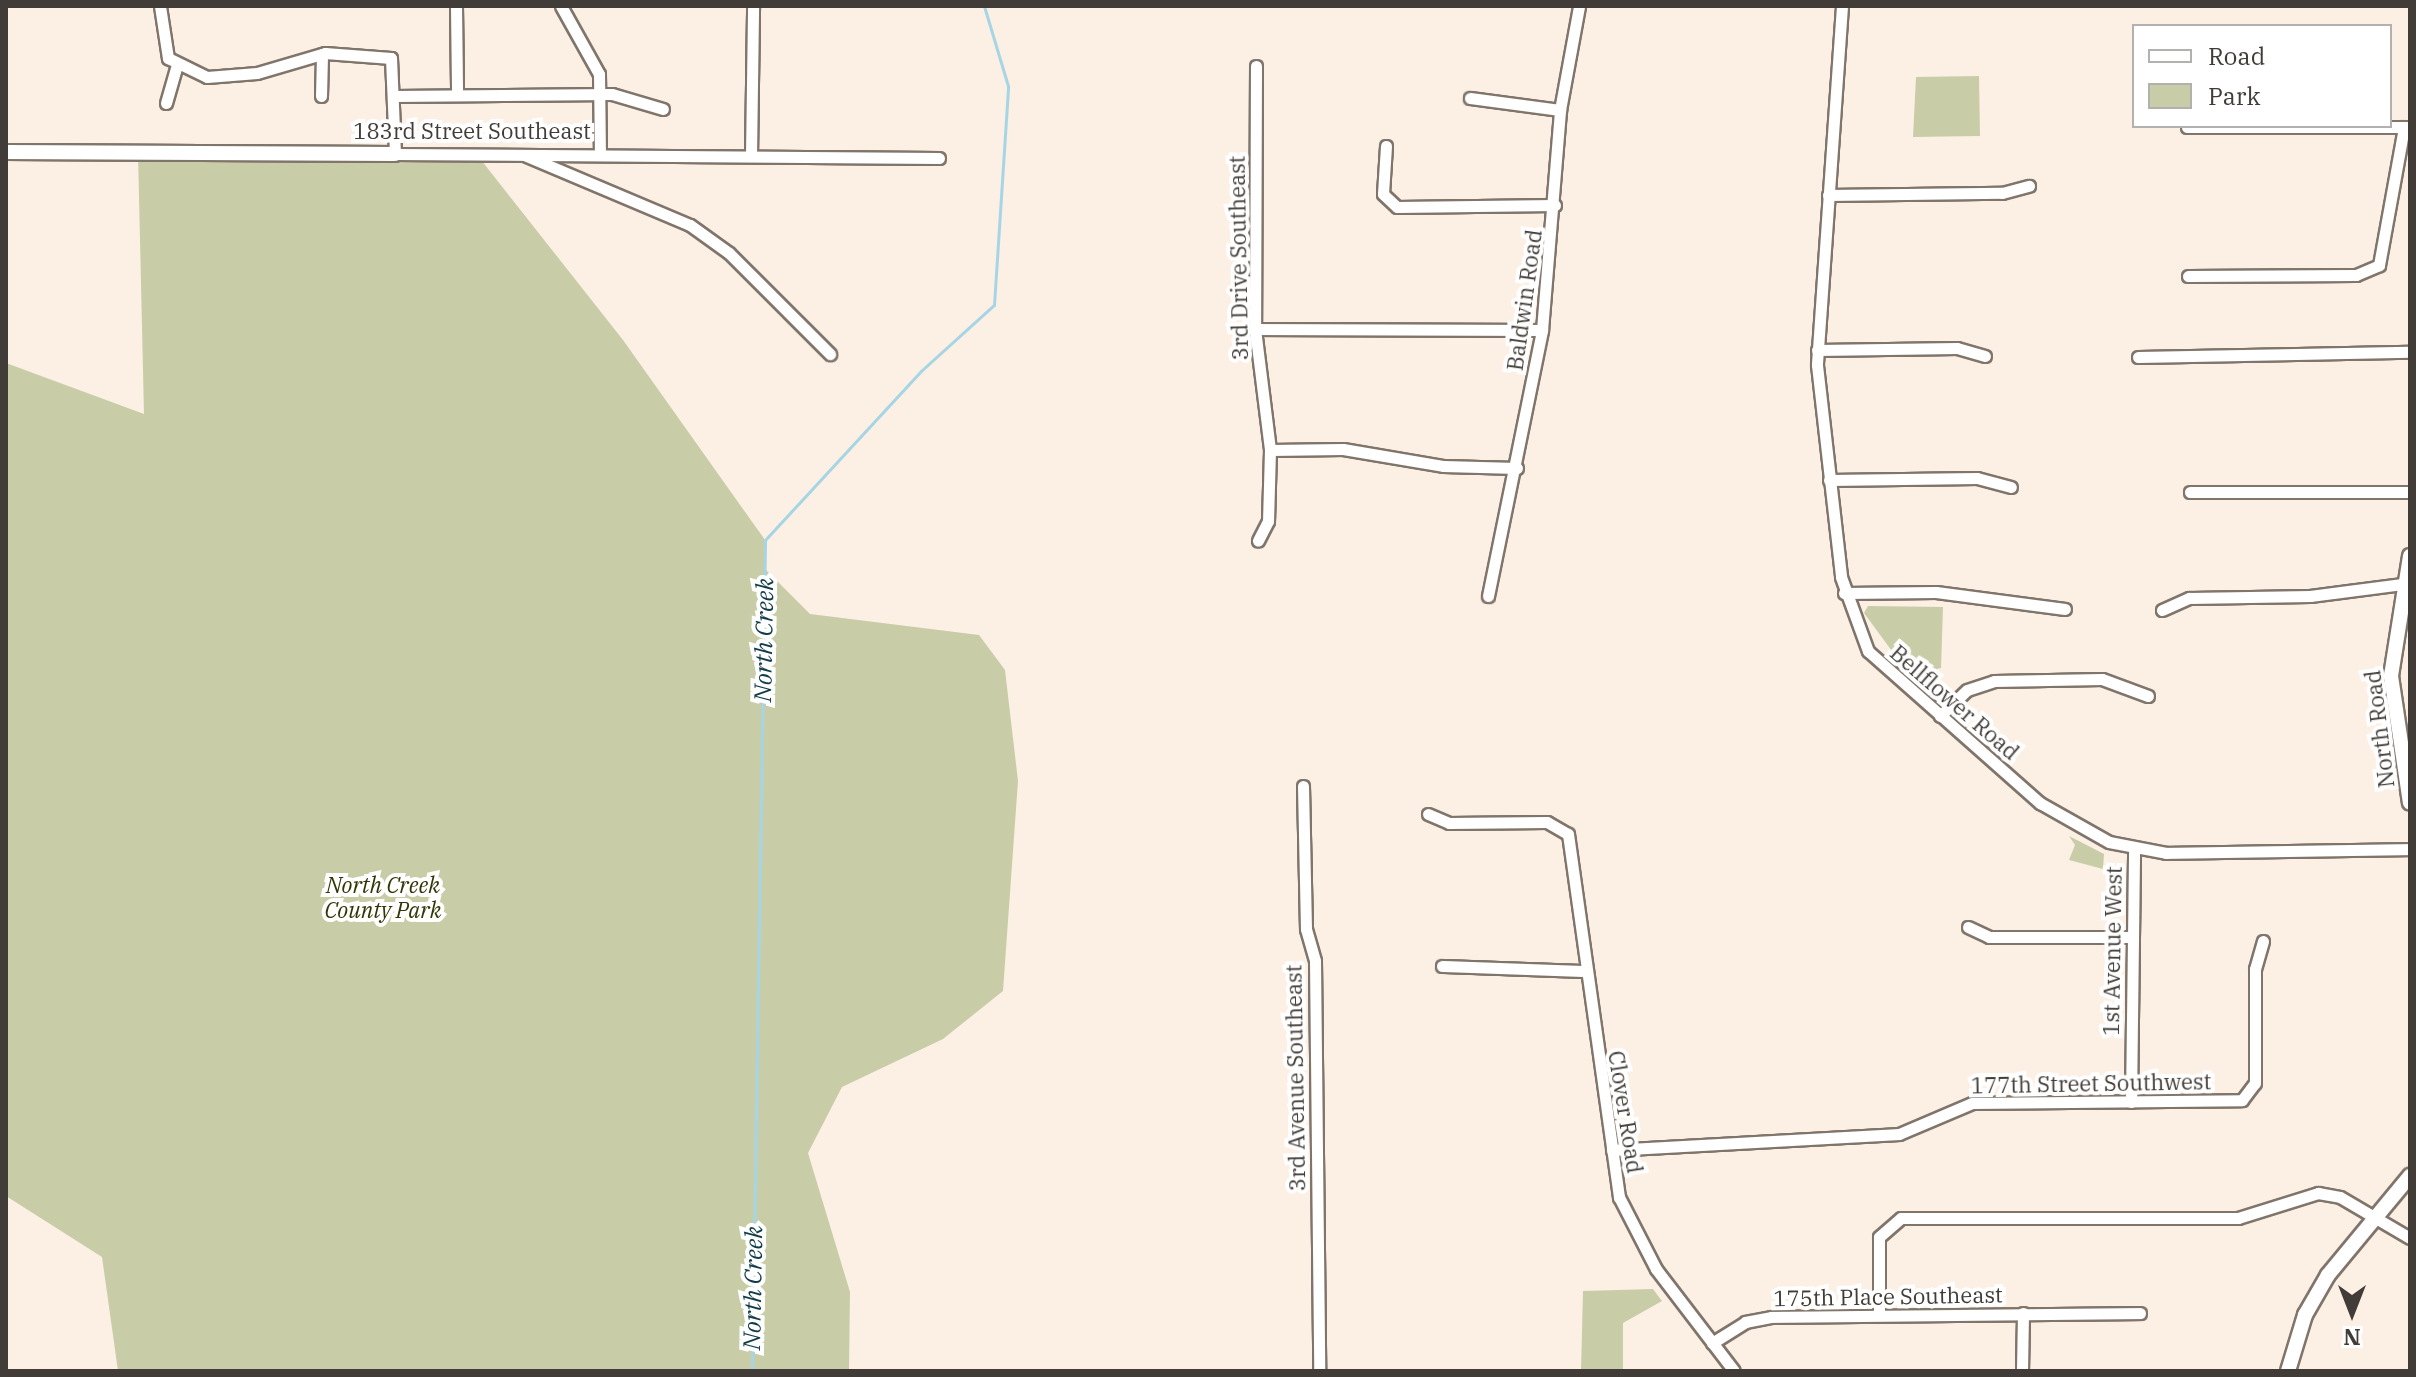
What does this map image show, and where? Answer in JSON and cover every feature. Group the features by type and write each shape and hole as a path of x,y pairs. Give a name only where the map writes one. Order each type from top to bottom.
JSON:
{"street":[{"path":"160,6 161,42 180,68 226,77 322,54 362,51 391,58 395,96 395,154"},
{"path":"456,6 457,93"},
{"path":"561,6 592,55 600,94 600,153"},
{"path":"751,156 753,6"},
{"name":"Baldwin Road","path":"1488,596 1517,468 1542,330 1555,205 1560,110 1579,6"},
{"name":"Bellflower Road","path":"1842,6 1817,350 1829,480 1844,593 1879,667 2057,815 2134,849 2410,849"},
{"path":"321,96 322,54"},
{"name":"3rd Drive Southeast","path":"1256,66 1255,329 1270,450 1268,521 1258,541"},
{"path":"166,103 180,68"},
{"path":"395,96 600,94 663,109"},
{"path":"1470,98 1560,110"},
{"path":"2188,276 2356,275 2379,265 2407,127"},
{"path":"1386,146 1383,194 1397,207 1555,205"},
{"name":"183rd Street Southeast","path":"6,152 516,152 939,158"},
{"path":"516,152 690,225 729,253 830,354"},
{"path":"1828,195 2002,193 2029,186"},
{"path":"1255,329 1542,330"},
{"path":"1817,350 1957,348 1985,356"},
{"path":"2138,357 2410,352"},
{"path":"1270,450 1343,449 1443,466 1517,468"},
{"path":"1829,480 1977,478 2011,487"},
{"path":"2190,492 2410,492"},
{"name":"North Road","path":"2410,556 2391,676 2410,803"},
{"path":"2162,610 2189,598 2310,596 2407,583"},
{"path":"1844,593 1936,592 2065,609"},
{"path":"1940,716 1967,690 1994,681 2102,679 2148,696"},
{"name":"3rd Avenue Southeast","path":"1303,786 1306,929 1315,961 1319,1371"},
{"name":"Clover Road","path":"1428,814 1449,823 1562,828 1612,1150 1635,1236 1734,1371"},
{"name":"1st Avenue West","path":"2131,1102 2129,937 2134,849"},
{"path":"1968,927 1989,937 2129,937"},
{"name":"177th Street Southwest","path":"1612,1150 1821,1144 1899,1134 1972,1103 2242,1100 2255,1083 2255,969 2263,941"},
{"path":"1442,966 1584,971"},
{"path":"2288,1371 2315,1297 2410,1176"},
{"path":"1879,1315 1884,1226 1901,1218 2238,1218 2318,1193 2378,1218 2410,1238"},
{"path":"2022,1371 2023,1313"},
{"name":"175th Place Southeast","path":"1712,1343 1757,1318 2140,1313"}],"green space":[{"path":"1979,76 1980,136 1913,137 1916,77"},
{"name":"North Creek County Park","path":"474,151 623,340 765,540 765,569 810,614 979,635 1005,670 1018,781 1003,991 943,1039 842,1087 808,1153 850,1292 849,1371 118,1371 102,1257 6,1196 6,363 144,414 138,153"},
{"path":"1868,606 1943,607 1941,668 1916,674 1897,658 1864,613"},
{"path":"2069,836 2104,854 2103,869 2069,860 2075,845"},
{"path":"1653,1289 1662,1301 1623,1323 1623,1371 1581,1371 1583,1291"}],"waterway":[{"name":"North Creek","path":"752,1371 765,540 922,370 994,305 1008,86 984,6"}]}
